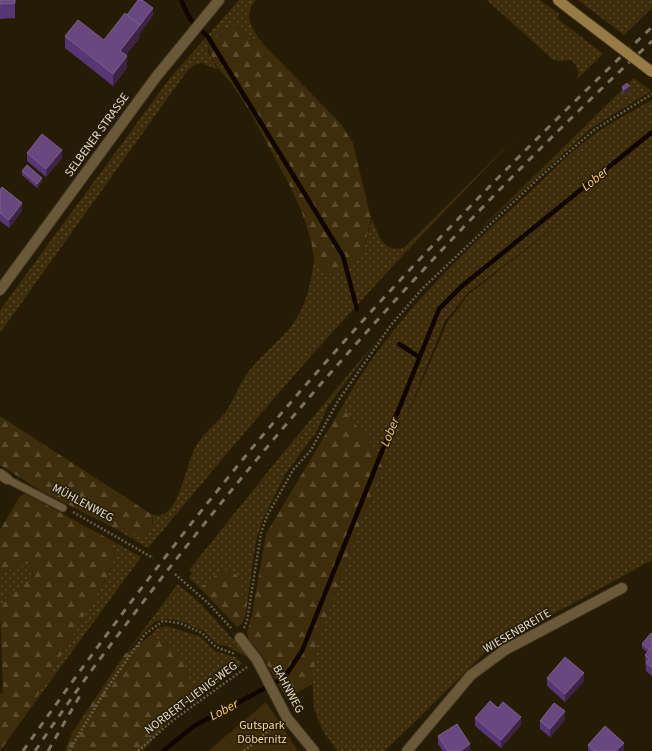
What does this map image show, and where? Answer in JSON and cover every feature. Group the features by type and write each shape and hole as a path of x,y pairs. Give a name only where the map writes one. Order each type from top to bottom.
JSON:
{"main road":[{"path":"558,0 652,72"}],"street":[{"name":"SELBENER STRASSE","path":"0,290 138,102 192,32 219,0"},
{"name":"WIESENBREITE","path":"407,751 471,675 505,650 622,588"},
{"name":"BAHNWEG","path":"240,638 259,663 287,718 314,751"}],"lane":[{"name":"MÜHLENWEG","path":"3,477 63,508"}],"path":[{"path":"175,574 208,603 240,638 247,621 261,533 267,516 293,470 311,450 338,401 391,326 423,288 540,177 594,130 652,94"},
{"name":"MÜHLENWEG","path":"63,508 117,536 152,558"},
{"path":"69,751 107,688 145,634 163,621 180,623 202,633 216,647 233,653 244,660 259,663"},
{"name":"NORBERT-LIENIG-WEG","path":"138,751 172,720 259,663"},
{"path":"244,751 266,732 287,718"}],"green space":[{"path":"239,0 256,0 252,6 249,18 253,30 265,46 232,25 227,25 209,43 208,52 218,70 202,63 194,65 187,71 0,333 0,310 170,78"},
{"path":"487,0 540,0 559,14 557,18 603,54 577,79 579,73 576,65 571,60 558,61 552,59"},
{"path":"578,0 652,0 652,8 624,35"},
{"path":"227,25 232,25 265,46 341,124 353,143 371,219 363,252 343,269 329,274 314,261 305,220 287,181 249,110 233,85 213,60 209,49 209,43"},
{"path":"634,78 651,91 590,129 472,237"},
{"path":"652,100 652,560 488,650 385,751 337,751 323,731 314,709 312,673 317,645 360,524 387,464 342,407 382,346 404,318 452,265 562,161 595,134","holes":["591,199 469,294 448,321 403,425 445,321 468,293"]},
{"path":"515,138 410,247 297,372 148,548 114,528 142,535 154,523 151,514 160,515 167,512 174,504 195,448 200,440 227,410 249,371 295,322 309,288 314,261 329,274 363,252 372,219 380,237 387,246 398,249 405,247"},
{"path":"378,339 328,406 317,431 286,473 263,519 256,541 248,598 243,598 223,569 200,588 189,578 192,573 189,570 278,459"},
{"path":"342,407 387,464 360,524 317,645 312,684 287,699 261,654 249,640 247,633 252,614 266,534"},
{"path":"0,416 151,514 153,522 150,529 142,536 114,528 43,492 0,465"},
{"path":"26,494 111,540 115,556 111,570 28,712 0,751 0,694 3,692 0,611 8,595 34,576 29,563 0,573 0,530 20,496"},
{"path":"111,540 141,557 28,712 111,570 115,555"},
{"path":"29,563 34,577 8,595 0,611 0,573"},
{"path":"223,569 237,575 243,598 248,598 243,622 237,627 200,588"},
{"path":"178,584 201,604 248,656 245,656 227,646 218,645 203,631 181,621 168,619 156,621 126,653"},
{"path":"167,626 201,637 215,651 235,657 242,663 239,667 187,704 191,695 169,645 150,636 158,628"},
{"path":"150,636 169,645 189,671 191,695 186,704 171,717 143,751 65,751 72,733 125,654"},
{"name":"Gutspark Döbernitz","path":"266,702 298,751 208,751"}],"building":[{"path":"0,0 15,0 15,3 0,4"},
{"path":"138,0 142,0 153,8 140,25 127,15"},
{"path":"125,13 140,25 120,51 127,56 113,74 65,36 78,20 104,40"},
{"path":"627,83 629,86 624,90 622,87"},
{"path":"42,134 62,150 46,169 27,153"},
{"path":"27,165 42,178 37,184 22,171"},
{"path":"2,187 22,203 9,220 0,213 0,190"},
{"path":"651,633 652,647 650,650 642,644"},
{"path":"652,647 652,668 646,663 649,659 645,655"},
{"path":"565,657 584,673 565,694 547,678"},
{"path":"490,701 498,708 503,702 521,717 501,740 475,718"},
{"path":"554,703 565,711 550,729 540,721"},
{"path":"457,724 470,744 460,751 448,751 438,736"},
{"path":"605,726 624,743 616,751 594,751 588,745"}],"waterway":[{"path":"181,0 190,19 208,37 343,256 357,309"},
{"name":"Lober","path":"163,751 194,726 284,678 302,651 439,309 462,286 652,132"},
{"path":"399,344 419,357"}],"railway":[{"path":"23,751 78,673 164,559 253,447 300,392 348,337 446,231 548,128 652,27"},
{"path":"35,751 90,673 171,566 300,408 367,332 506,183 578,111 652,41"},
{"path":"48,751 82,692"}]}
